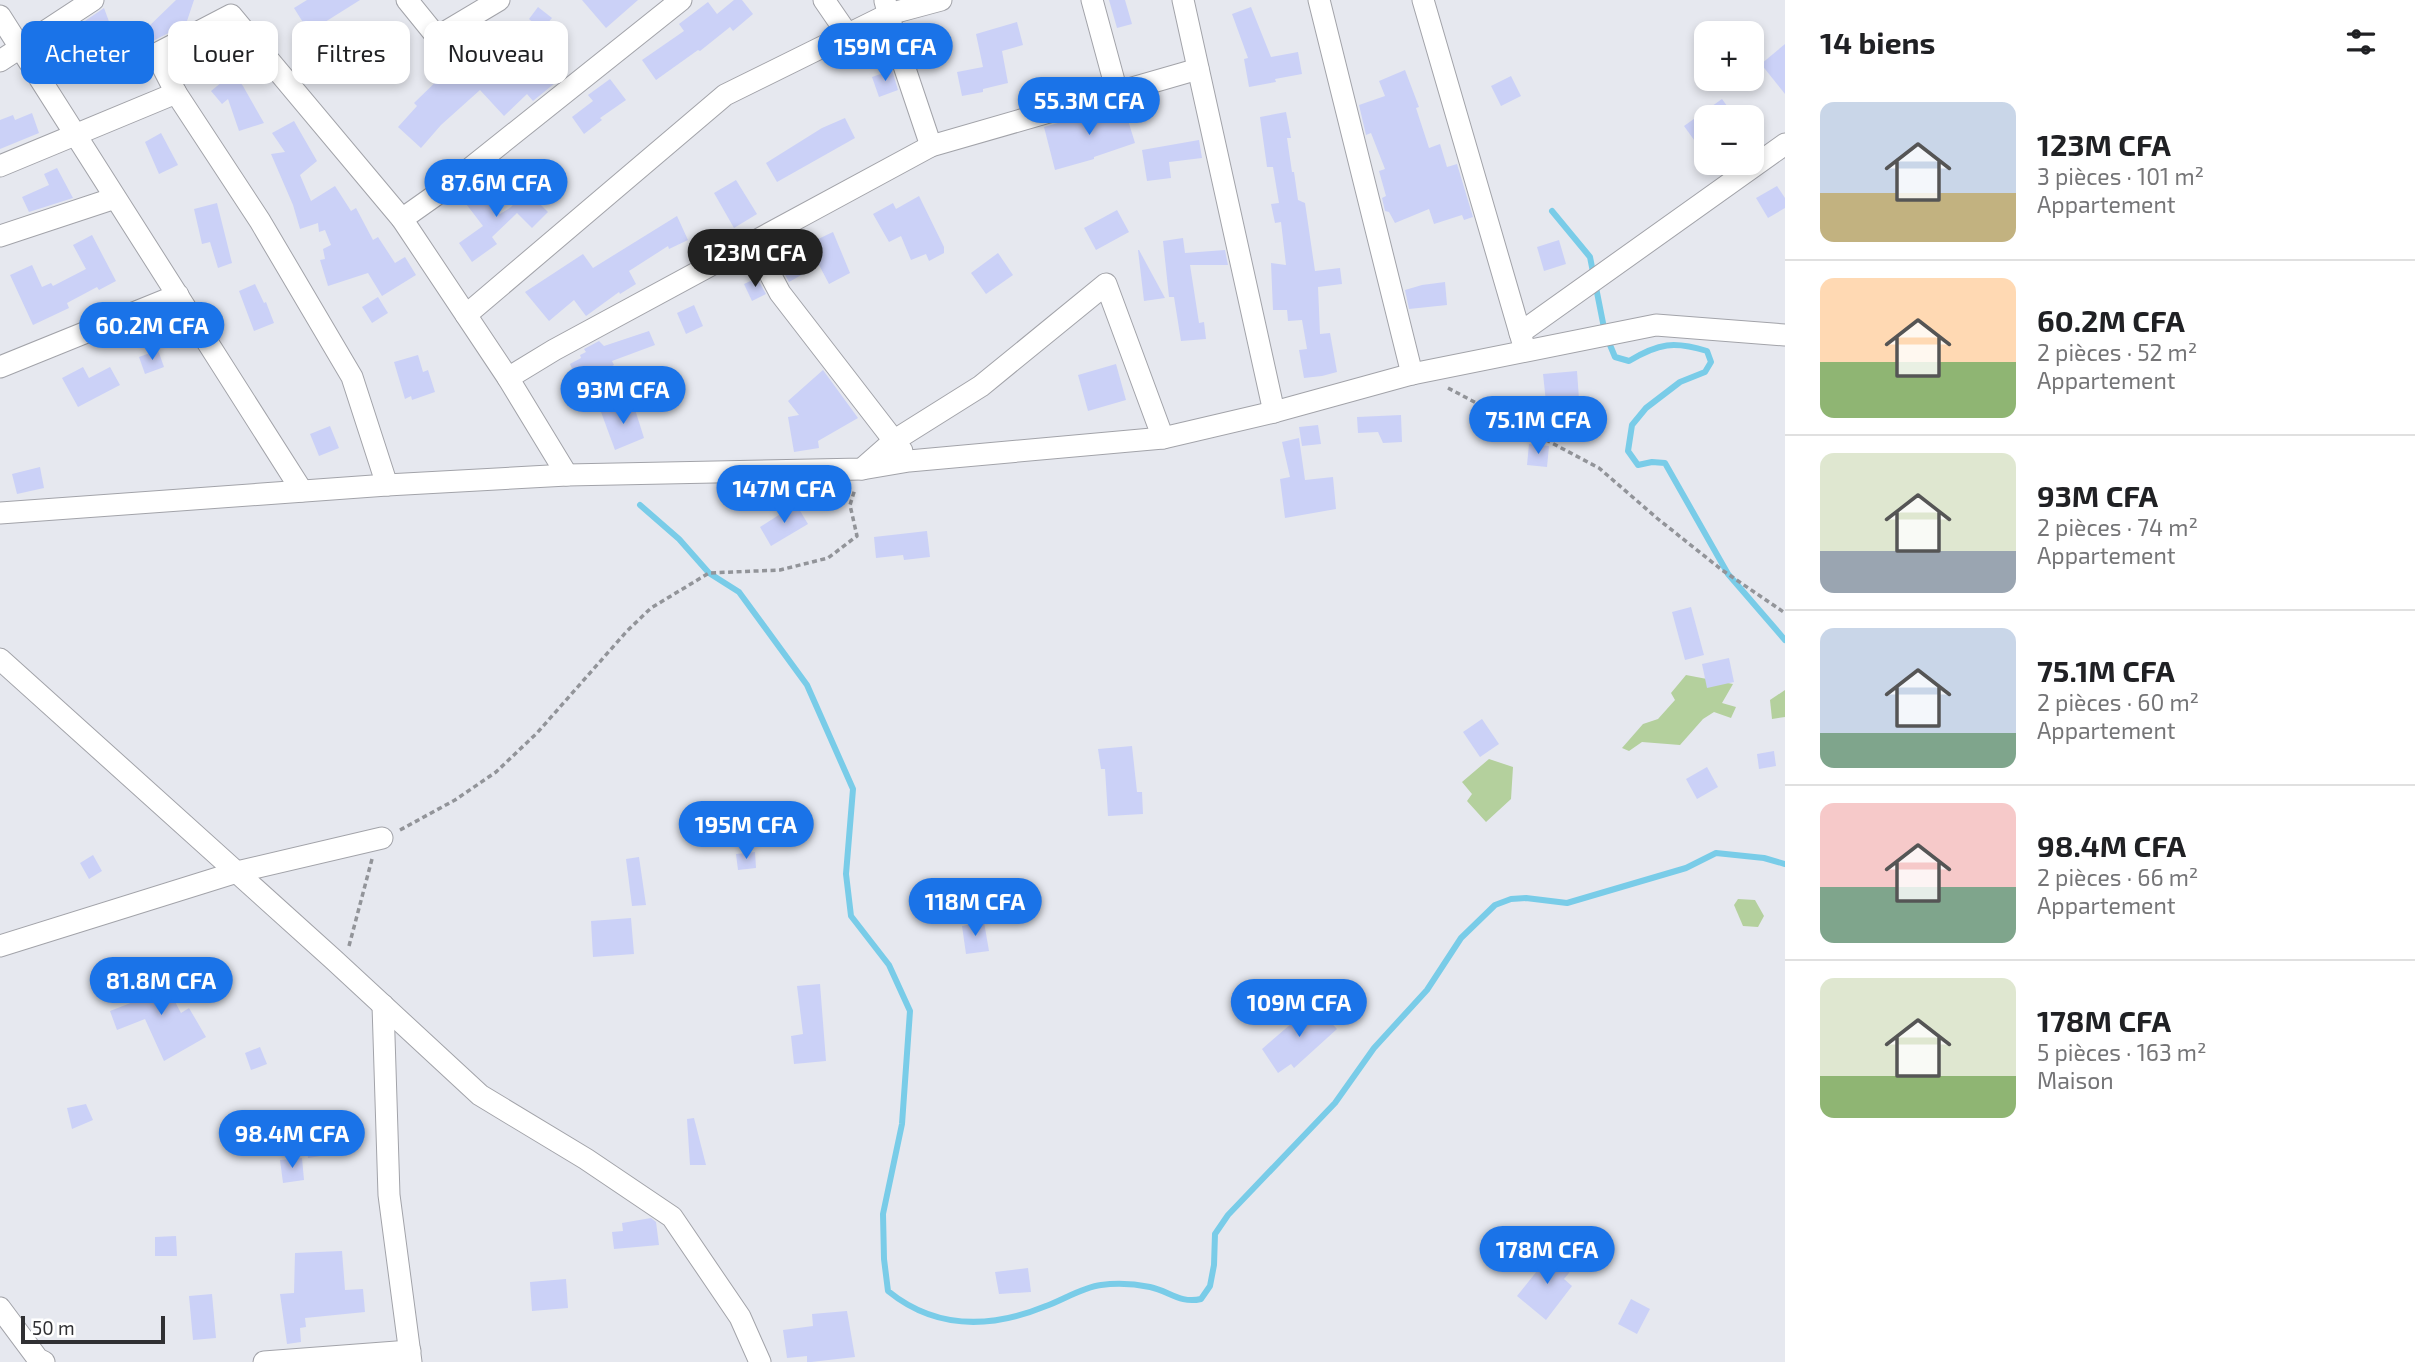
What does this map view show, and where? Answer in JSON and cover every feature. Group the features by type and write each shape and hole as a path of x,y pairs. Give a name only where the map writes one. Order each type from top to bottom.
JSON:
{"street":[{"path":"0,61 93,0"},
{"path":"407,0 437,37 499,0"},
{"path":"402,219 443,190 681,0"},
{"path":"824,0 848,35"},
{"path":"466,315 724,96 848,35 887,7 941,0"},
{"path":"1092,0 1117,92"},
{"path":"1183,0 1274,412"},
{"path":"1319,0 1412,374"},
{"path":"1423,0 1522,341"},
{"path":"887,7 931,146"},
{"path":"387,485 352,377 260,221 176,93 156,54 231,15 402,219 509,378 567,475"},
{"path":"0,16 302,491"},
{"path":"509,378 554,350 931,146 1198,69"},
{"path":"0,166 176,93"},
{"path":"1522,341 1785,144"},
{"path":"0,236 115,198"},
{"path":"753,242 780,293 909,461"},
{"path":"862,469 895,440 981,386 1106,284 1163,438"},
{"path":"0,366 178,296"},
{"path":"0,513 567,475 862,469 909,461 1163,438 1274,412 1522,341 1656,325 1785,335"},
{"path":"0,659 480,1095 586,1158 672,1217 740,1317 760,1362"},
{"path":"0,946 237,872 382,838"},
{"path":"264,1362 410,1357 390,1195 383,1005"},
{"path":"0,1308 38,1359 44,1362"}],"path":[{"path":"1412,374 1461,393 1599,468 1722,570 1785,613"},
{"path":"344,969 372,857 382,838 455,800 496,772 537,733 627,631 651,608 709,573 780,570 828,558 857,536 850,505 862,469"}],"green space":[{"path":"1686,675 1733,684 1722,703 1736,707 1731,718 1714,712 1703,719 1680,745 1642,742 1629,751 1622,748 1643,724 1658,719 1675,700 1671,693"},
{"path":"1785,690 1785,717 1772,719 1770,700"},
{"path":"1489,759 1513,767 1511,799 1486,822 1467,801 1472,794 1462,782"},
{"path":"1738,899 1755,900 1764,916 1758,927 1743,926 1734,905"}],"building":[{"path":"176,0 194,0 187,21 168,21 168,33 154,40 154,21"},
{"path":"307,0 360,0 327,21 302,21 294,8"},
{"path":"582,0 638,0 606,28"},
{"path":"734,0 742,0 753,14 733,31 730,27 656,80 642,60 684,31 679,24 708,2 717,14"},
{"path":"1109,0 1125,0 1132,24 1117,28"},
{"path":"538,7 552,18 550,21 529,19"},
{"path":"1251,7 1271,57 1298,52 1302,74 1249,87 1244,59 1248,58 1232,14"},
{"path":"104,8 109,21 85,21"},
{"path":"1017,22 1023,45 1002,51 1008,83 962,96 957,72 983,67 976,34"},
{"path":"1785,44 1785,94 1764,68 1764,62"},
{"path":"892,70 898,90 879,97 872,77"},
{"path":"1405,70 1419,107 1416,108 1429,148 1440,144 1447,167 1457,164 1473,217 1464,220 1462,215 1434,224 1429,209 1395,223 1389,212 1385,211 1382,198 1386,196 1379,171 1385,169 1371,133 1366,135 1359,105 1385,96 1379,81"},
{"path":"1511,76 1521,96 1501,106 1491,86"},
{"path":"610,79 626,100 600,118 602,120 584,134 572,117 593,101 588,95"},
{"path":"220,84 241,84 264,123 239,131 228,99 222,104 211,91"},
{"path":"434,84 554,84 533,101 527,94 504,116 480,90 441,125 421,148 398,127 417,106 414,103"},
{"path":"1722,99 1726,105 1714,105"},
{"path":"1123,104 1135,143 1055,170 1044,127"},
{"path":"1286,112 1291,138 1287,138 1292,172 1298,200 1305,203 1315,271 1340,268 1342,284 1318,287 1320,334 1330,333 1337,372 1304,378 1299,350 1307,349 1302,320 1288,321 1287,310 1273,310 1271,263 1286,265 1281,222 1275,223 1271,204 1279,203 1273,167 1267,167 1260,117"},
{"path":"32,113 39,133 0,149 0,120 13,115 15,120"},
{"path":"845,118 855,138 777,182 766,163 822,128"},
{"path":"1694,119 1694,140 1684,126"},
{"path":"294,121 317,161 300,175 311,201 335,186 351,211 356,208 373,240 378,237 395,263 405,257 416,275 382,296 368,273 328,286 320,260 325,259 323,249 331,245 325,230 319,232 318,223 300,229 293,205 271,154 285,152 272,133"},
{"path":"161,133 178,165 159,174 145,142"},
{"path":"1199,140 1202,158 1169,162 1171,178 1147,181 1142,150"},
{"path":"57,168 73,198 29,212 22,197 49,185 44,174"},
{"path":"736,180 757,214 734,228 714,193"},
{"path":"476,183 500,214 511,207 526,190 548,212 532,228 517,213 492,237 497,244 472,262 459,243 483,226 460,196"},
{"path":"1777,186 1785,198 1785,208 1768,218 1756,198"},
{"path":"919,196 944,247 944,253 929,261 926,254 911,260 901,236 889,242 873,214 893,203 896,209"},
{"path":"217,203 232,263 218,268 210,242 202,244 194,209"},
{"path":"1117,210 1129,232 1096,250 1084,228"},
{"path":"677,216 688,240 669,249 668,246 629,271 636,284 620,294 619,292 586,316 574,300 549,321 525,292 583,254 593,268"},
{"path":"833,232 850,273 829,284 819,265 789,282 781,267 817,247 814,241"},
{"path":"92,235 116,281 99,290 97,287 67,303 69,308 33,325 10,275 32,265 42,287 51,283 53,286 86,269 73,245"},
{"path":"1183,238 1185,253 1225,250 1228,265 1190,265 1199,323 1204,322 1206,339 1181,341 1174,297 1169,297 1163,241"},
{"path":"1559,240 1566,264 1544,271 1537,247"},
{"path":"1139,250 1165,298 1144,301"},
{"path":"998,253 1013,275 986,294 971,273"},
{"path":"757,278 766,294 752,301 744,284"},
{"path":"1445,282 1447,305 1409,309 1405,290"},
{"path":"255,284 274,323 254,331 239,291"},
{"path":"378,297 388,313 372,323 362,307"},
{"path":"694,305 703,326 686,334 677,313"},
{"path":"649,331 655,345 612,361 614,365 579,385 570,364 581,358 580,355 586,352 584,349 599,341 604,346"},
{"path":"158,350 164,367 145,374 139,357"},
{"path":"418,355 423,372 428,370 435,392 412,400 411,396 405,399 394,362"},
{"path":"1116,364 1126,400 1088,411 1078,375"},
{"path":"83,367 89,378 110,367 120,385 78,407 62,378"},
{"path":"823,370 858,418 818,441 819,448 794,452 788,417 799,415 788,401"},
{"path":"1577,371 1579,399 1546,402 1543,374"},
{"path":"633,403 644,438 615,450 601,412"},
{"path":"1401,415 1402,442 1383,443 1378,432 1358,433 1357,417"},
{"path":"1318,425 1321,444 1302,446 1299,427"},
{"path":"330,426 339,448 319,456 310,434"},
{"path":"1299,438 1305,480 1333,477 1336,509 1285,518 1280,479 1290,477 1282,442"},
{"path":"1529,444 1549,446 1547,467 1527,465"},
{"path":"40,467 44,488 17,494 12,474"},
{"path":"796,504 808,524 771,546 760,527"},
{"path":"927,531 930,557 904,560 903,555 876,558 874,537"},
{"path":"1691,607 1704,655 1685,660 1672,612"},
{"path":"1729,658 1734,682 1707,688 1702,664"},
{"path":"1482,719 1499,744 1480,757 1463,732"},
{"path":"1132,746 1137,792 1142,792 1143,814 1108,816 1105,769 1101,769 1098,749"},
{"path":"1774,751 1776,766 1759,769 1757,754"},
{"path":"1707,767 1718,787 1697,799 1686,779"},
{"path":"755,852 756,868 738,870 736,854"},
{"path":"93,855 102,871 89,879 80,863"},
{"path":"639,857 646,905 632,906 626,859"},
{"path":"631,918 634,954 593,957 591,921"},
{"path":"984,922 989,951 966,954 962,926"},
{"path":"165,969 172,996 181,1013 189,1008 206,1037 164,1061 145,1019 117,1030 110,1011 146,997 140,976"},
{"path":"820,984 826,1061 794,1064 791,1036 803,1034 797,986"},
{"path":"1314,1004 1337,1029 1294,1068 1291,1064 1278,1073 1262,1049"},
{"path":"260,1047 267,1064 251,1070 245,1053"},
{"path":"86,1104 93,1120 72,1129 67,1108"},
{"path":"322,1112 327,1155 308,1158 303,1115"},
{"path":"694,1118 706,1165 690,1165 687,1119"},
{"path":"302,1158 304,1180 283,1183 280,1160"},
{"path":"651,1218 656,1222 659,1245 614,1249 612,1232 623,1231 622,1223"},
{"path":"176,1236 177,1256 155,1256 155,1237"},
{"path":"342,1251 345,1290 363,1289 365,1312 305,1318 306,1327 300,1328 301,1342 287,1344 280,1294 294,1293 295,1253"},
{"path":"1553,1251 1573,1268 1564,1279 1572,1286 1546,1320 1517,1296"},
{"path":"1028,1268 1031,1292 999,1294 995,1272"},
{"path":"566,1279 568,1308 532,1311 530,1282"},
{"path":"212,1294 216,1338 193,1340 189,1296"},
{"path":"1631,1299 1650,1309 1637,1334 1618,1324"},
{"path":"847,1311 855,1357 811,1362 807,1362 807,1356 787,1358 783,1330 813,1326 812,1314"}],"waterway":[{"path":"1552,211 1590,257 1605,333 1615,357 1629,361 1649,350 1676,345 1707,351 1711,362 1705,372 1680,382 1646,408 1632,425 1628,451 1638,465 1665,463 1728,574 1785,640"},
{"path":"640,505 679,539 709,573 739,592 807,685 853,789 846,874 851,916 889,965 910,1011 902,1124 883,1214 888,1291 906,1304 944,1319 964,1322 1004,1319 1025,1314 1087,1288 1113,1284 1144,1286 1187,1300 1201,1299 1210,1286 1215,1234 1228,1215 1335,1103 1374,1048 1427,990 1461,938 1495,905 1511,899 1526,898 1567,903 1686,868 1716,853 1764,858 1785,864"}]}
